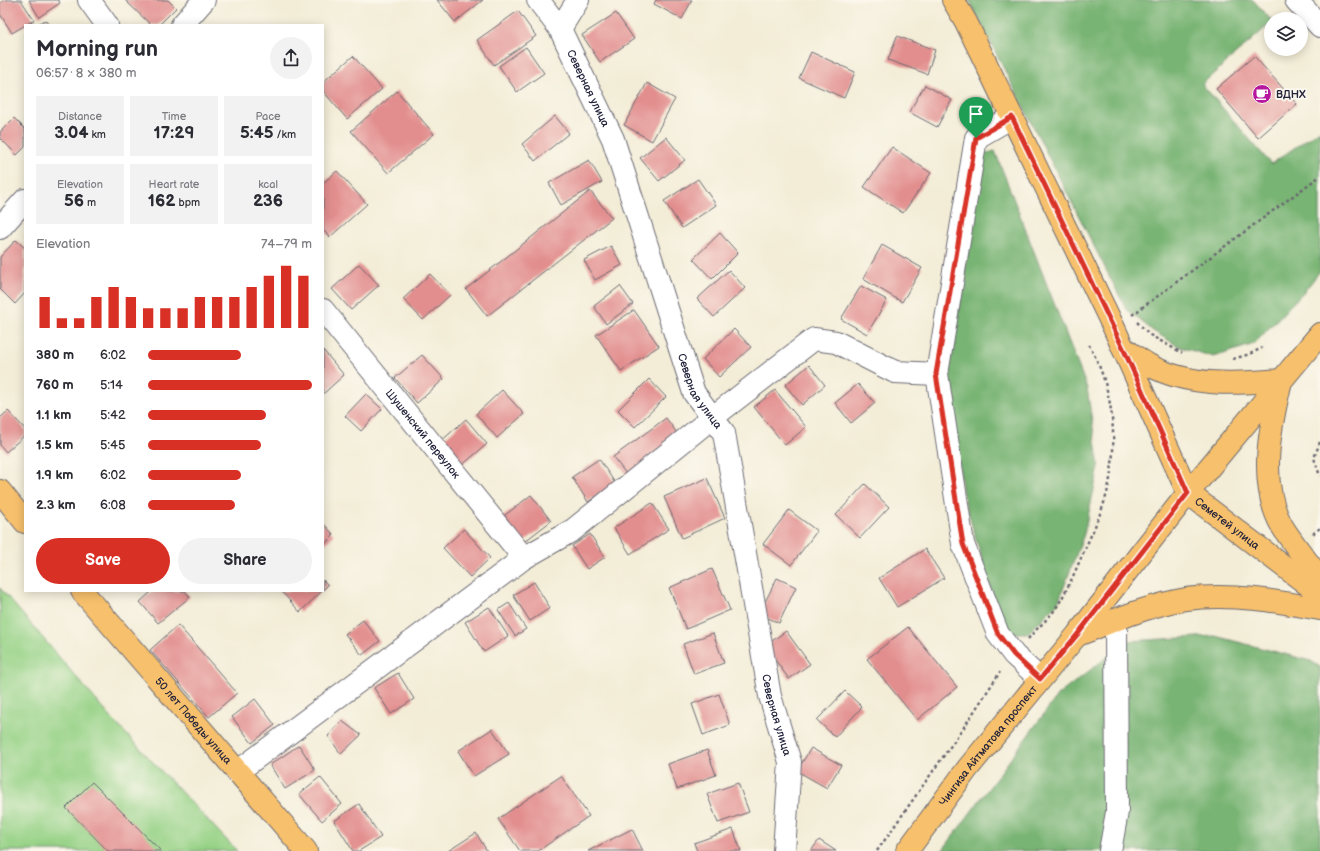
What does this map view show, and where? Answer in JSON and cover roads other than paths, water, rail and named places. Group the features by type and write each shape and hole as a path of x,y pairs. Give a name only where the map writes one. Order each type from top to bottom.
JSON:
{"main road":[{"name":"Семетей улица","path":"953,0 1012,117 1123,348 1188,493 1320,594"},
{"name":"Чингиза Айтматова проспект","path":"907,851 968,768 1077,635 1188,493 1320,334"},
{"path":"1123,348 1149,365 1174,375 1192,379 1214,383 1243,383 1281,380 1270,436 1269,480 1274,505 1282,525 1320,578"},
{"path":"0,491 24,521"},
{"name":"50 лет Победы улица","path":"83,592 306,851"},
{"path":"1077,635 1162,604 1186,599 1215,597 1257,600 1320,609"}],"street":[{"path":"89,0 105,24"},
{"path":"183,24 204,0"},
{"name":"Северная улица","path":"538,0 560,29 613,139 694,393 724,433 770,696 790,762 784,851"},
{"path":"560,29 578,0"},
{"path":"1296,0 1320,26"},
{"path":"1012,117 976,138 936,374 963,544 998,634 1014,655 1040,679"},
{"path":"0,228 24,201"},
{"name":"Шушенский переулок","path":"324,311 524,558"},
{"path":"237,772 524,558 574,530 713,417 814,339 836,342 895,372 936,374"},
{"path":"1110,851 1116,812 1116,620"}],"place":[{"name":"ВДНХ","path":"1262,94"}]}
